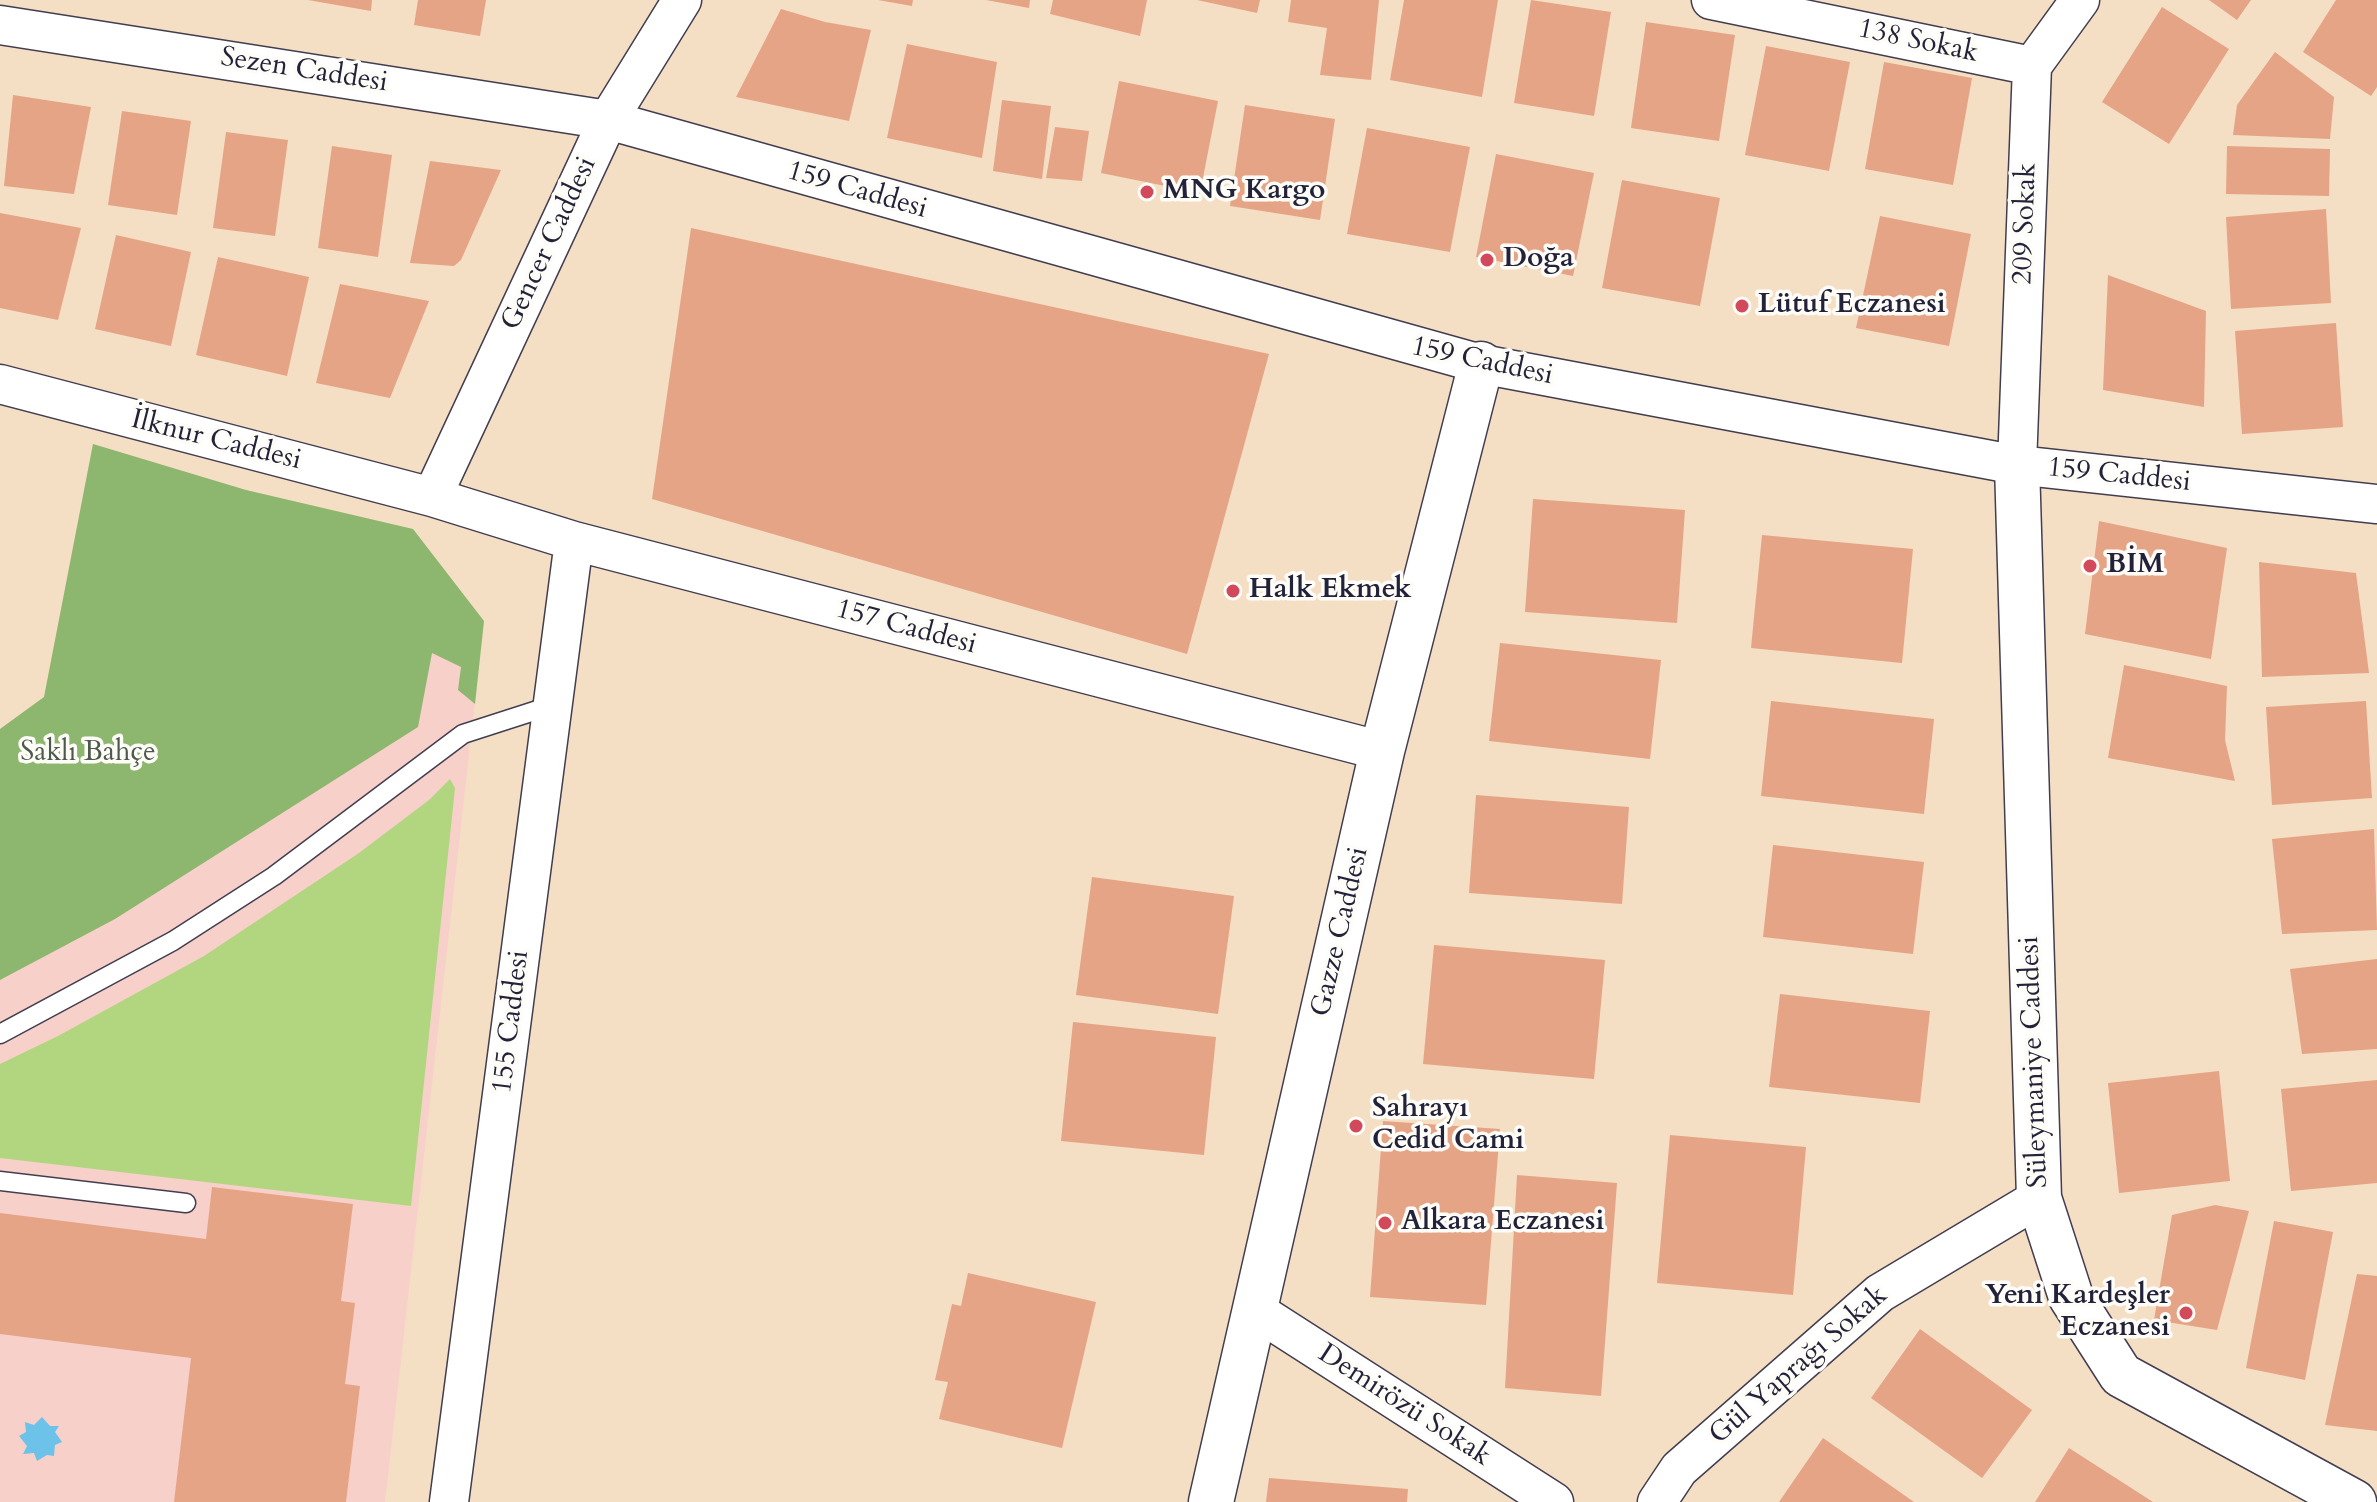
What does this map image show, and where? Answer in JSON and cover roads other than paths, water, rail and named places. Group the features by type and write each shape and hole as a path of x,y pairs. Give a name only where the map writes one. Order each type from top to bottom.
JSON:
{"main road":[{"name":"Gazze Caddesi","path":"1211,1502 1382,751 1481,364"},
{"name":"Süleymaniye Caddesi","path":"2017,465 2039,1198 2071,1297 2121,1375 2354,1502"}],"street":[{"name":"Gencer Caddesi","path":"432,497 608,120 682,0"},
{"name":"138 Sokak","path":"1711,0 2032,66"},
{"path":"2032,66 2080,0"},
{"name":"Sezen Caddesi","path":"0,25 608,120"},
{"name":"209 Sokak","path":"2017,465 2032,66"},
{"name":"159 Caddesi","path":"608,120 1481,364 2017,465 2377,504"},
{"name":"İlknur Caddesi","path":"9,397 432,497"},
{"name":"157 Caddesi","path":"432,497 574,541 1382,751"},
{"name":"155 Caddesi","path":"449,1502 574,541"},
{"name":"Gül Yaprağı Sokak","path":"1657,1502 1679,1469 1880,1293 2039,1198"},
{"name":"Demirözü Sokak","path":"1255,1310 1554,1502"}],"lane":[{"path":"0,1034 173,941 274,876 463,734 553,705"},
{"path":"0,1181 186,1203"}],"water":[{"path":"42,1417 50,1426 59,1426 55,1432 62,1442 55,1445 54,1456 47,1455 37,1461 34,1453 23,1454 27,1446 19,1436 26,1432 25,1422 34,1425"}],"place":[{"name":"MNG Kargo","path":"1147,192"},
{"name":"Doğa","path":"1487,260"},
{"name":"Lütuf Eczanesi","path":"1742,306"},
{"name":"BİM","path":"2090,566"},
{"name":"Halk Ekmek","path":"1233,591"},
{"name":"Sahrayı Cedid Cami","path":"1356,1126"},
{"name":"Alkara Eczanesi","path":"1385,1223"},
{"name":"Yeni Kardeşler Eczanesi","path":"2186,1313"}],"park label":[{"name":"Saklı Bahçe","path":"88,754"}]}
